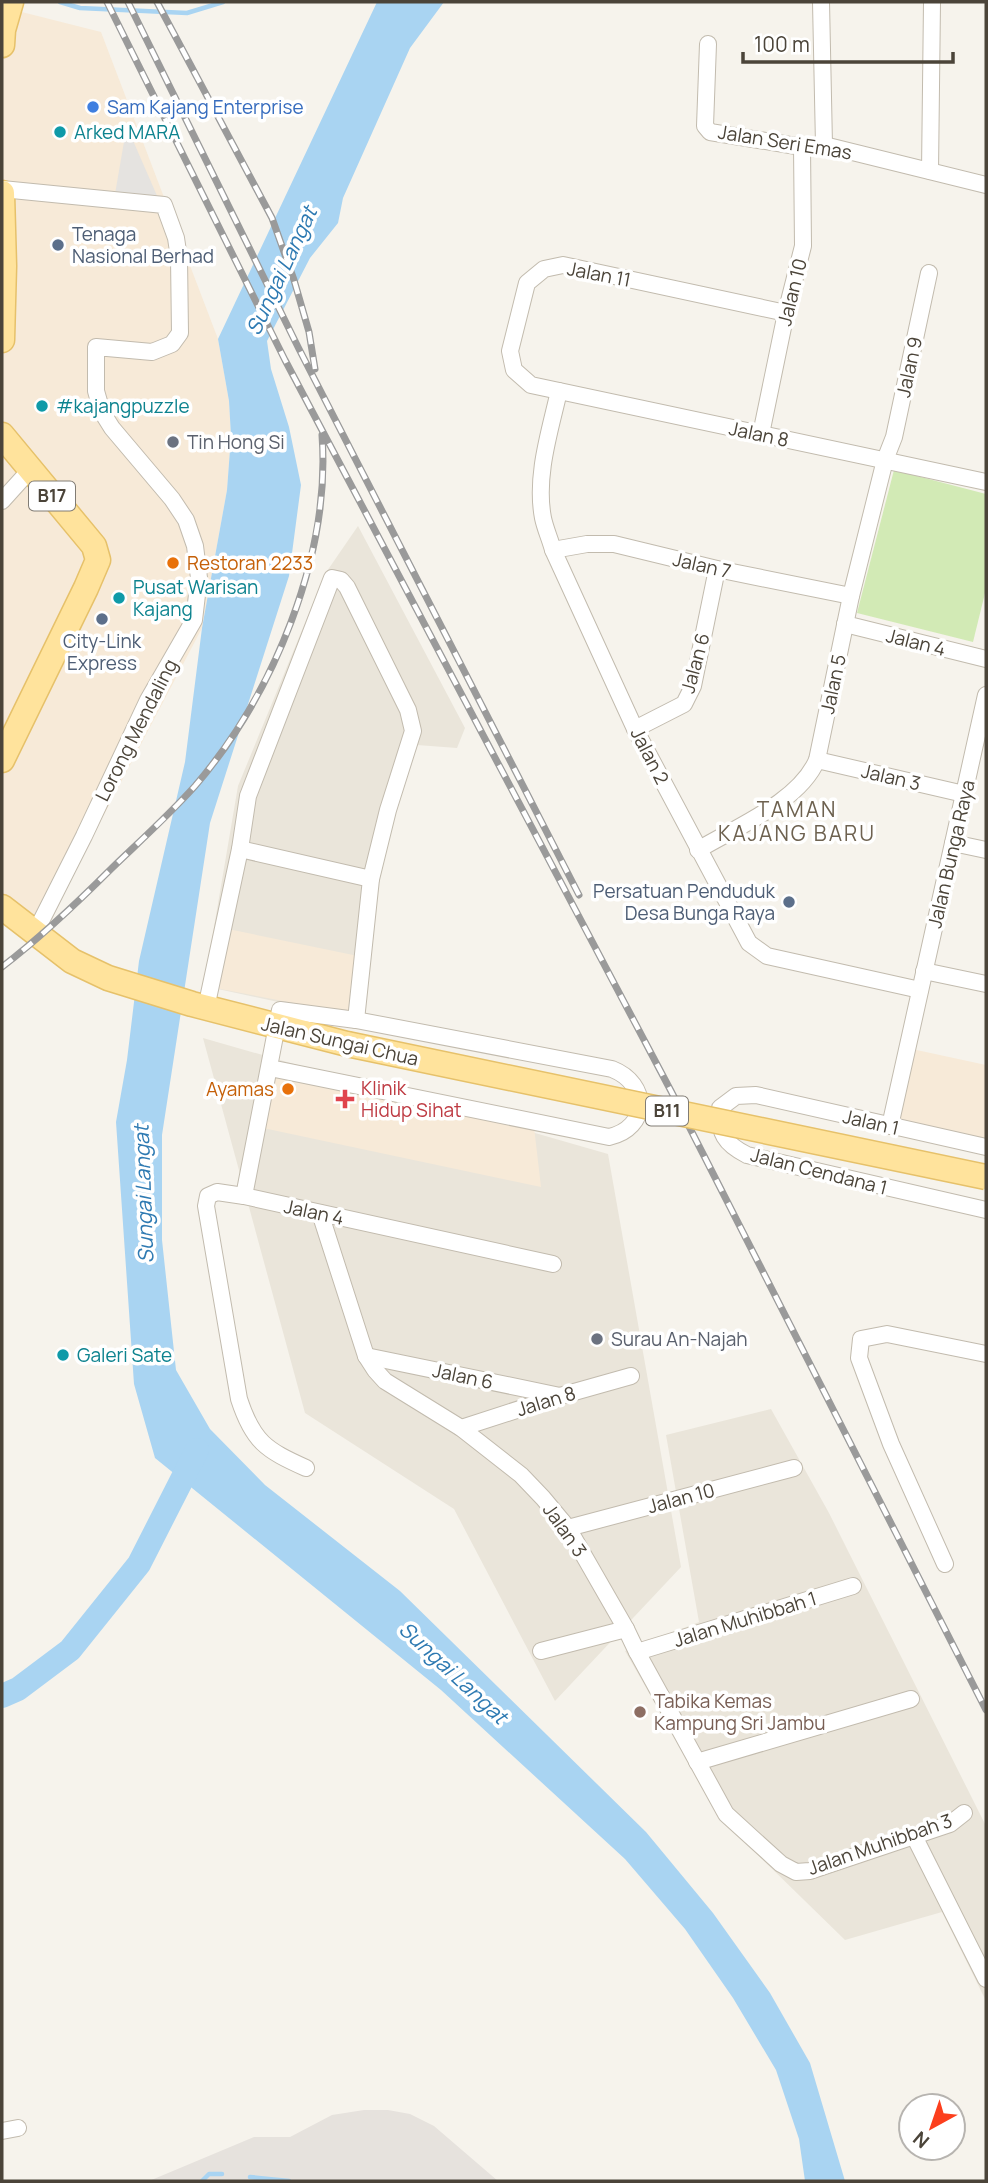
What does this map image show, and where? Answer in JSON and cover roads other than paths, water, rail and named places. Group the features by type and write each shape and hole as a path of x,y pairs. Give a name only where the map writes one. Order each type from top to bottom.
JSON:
{"main road":[{"path":"2,45 11,2"},
{"path":"2,191 2,341"},
{"name":"B17","path":"2,435 94,546 98,560 2,760"},
{"name":"B11","path":"2,907 35,933"},
{"name":"Jalan Sungai Chua","path":"35,933 72,961 108,978 199,1006 347,1044 986,1177"}],"street":[{"path":"821,2 824,145"},
{"path":"930,171 932,2"},
{"name":"Jalan Seri Emas","path":"709,44 705,126 710,132 802,147 824,145 986,185"},
{"name":"Jalan 10","path":"761,434 803,246 802,147"},
{"name":"Lorong Mendaling","path":"2,191 164,205 176,238 179,258 180,333 172,344 152,352 96,347 96,391 102,412 112,428 187,520 195,546 199,578 194,620 148,700 35,933"},
{"name":"Jalan 11","path":"531,385 514,370 510,351 527,283 544,269 564,265 786,313"},
{"name":"Jalan 9","path":"885,460 894,437 929,273"},
{"name":"Jalan 8","path":"531,385 986,482"},
{"name":"Jalan 2","path":"559,391 545,453 540,496 543,520 553,550 635,729 749,943 767,956 920,990"},
{"name":"Jalan 5","path":"698,849 785,800 806,781 817,760 851,596 885,460"},
{"path":"2,502 30,470"},
{"name":"Jalan 7","path":"553,550 587,544 614,544 717,569 851,596"},
{"name":"Jalan 6","path":"635,729 684,704 693,686 717,569"},
{"path":"199,1006 240,849 248,796 332,578 341,580 347,587 412,720 413,731 388,810 371,878 356,1020"},
{"name":"Jalan 4","path":"845,624 986,659"},
{"name":"Jalan Bunga Raya","path":"890,1126 985,706"},
{"name":"Jalan 3","path":"817,760 964,794"},
{"path":"953,843 986,850"},
{"path":"240,849 371,878"},
{"path":"925,971 986,984"},
{"path":"244,1196 280,1010 356,1020 611,1069 632,1081 638,1091 639,1106 629,1127 621,1134 609,1137 270,1068"},
{"name":"Jalan 1","path":"755,1095 986,1147"},
{"name":"Jalan Cendana 1","path":"755,1095 736,1096 720,1108 720,1125 726,1140 747,1155 986,1210"},
{"name":"Jalan 4","path":"306,1468 265,1447 250,1426 239,1399 206,1199 212,1193 244,1196 554,1264"},
{"name":"Jalan 3","path":"320,1213 366,1356 374,1370 391,1385 461,1428 520,1475 568,1528 726,1814 781,1864 796,1872"},
{"path":"945,1564 886,1432 859,1358 862,1339 887,1334 986,1354"},
{"name":"Jalan 6","path":"366,1356 560,1396"},
{"name":"Jalan 8","path":"461,1428 631,1376"},
{"name":"Jalan 10","path":"568,1528 794,1468"},
{"name":"Jalan Muhibbah 1","path":"637,1652 853,1586"},
{"path":"541,1651 626,1629"},
{"path":"697,1762 911,1699"},
{"name":"Jalan Muhibbah 3","path":"796,1872 810,1871 950,1824 964,1813"},
{"path":"914,1836 986,1979"}],"water":[{"name":"Sungai Langat","path":"377,2 444,2 410,48 343,198 338,223 310,258 267,341 271,369 289,427 301,485 289,576 210,823 162,1135 162,1240 176,1370 210,1429 265,1485 400,1591 646,1832 713,1913 770,1993 810,2063 845,2181 805,2181 799,2139 776,2070 733,1998 685,1929 625,1859 441,1690 155,1458 134,1384 116,1122 127,1060 139,961 185,762 202,628 227,490 231,436 229,401 218,339"}],"waterway":[{"path":"60,2 80,8 187,13 223,2"},
{"path":"2,1696 18,1689 70,1650 139,1564 197,1450"},
{"path":"202,2181 209,2174 222,2174"},
{"path":"250,2177 289,2181"}],"railway":[{"path":"107,2 285,360 671,1091 986,1710"},
{"path":"128,2 299,349 579,895"},
{"path":"157,2 272,218 309,332 315,369"},
{"path":"2,967 72,907 185,797 223,750 249,710 272,667 291,622 306,575 317,528 322,481 322,435"}],"place":[{"name":"Sam Kajang Enterprise","path":"93,107"},
{"name":"Arked MARA","path":"60,132"},
{"name":"Tenaga Nasional Berhad","path":"58,245"},
{"name":"#kajangpuzzle","path":"42,406"},
{"name":"Tin Hong Si","path":"173,442"},
{"name":"Restoran 2233","path":"173,563"},
{"name":"Pusat Warisan Kajang","path":"119,598"},
{"name":"City-Link Express","path":"102,619"},
{"name":"Persatuan Penduduk Desa Bunga Raya","path":"789,902"},
{"name":"Ayamas","path":"288,1089"},
{"name":"Klinik Hidup Sihat","path":"345,1099"},
{"name":"Surau An-Najah","path":"597,1339"},
{"name":"Galeri Sate","path":"63,1355"},
{"name":"Tabika Kemas Kampung Sri Jambu","path":"640,1712"}],"district":[{"name":"TAMAN KAJANG BARU","path":"797,822"}]}
